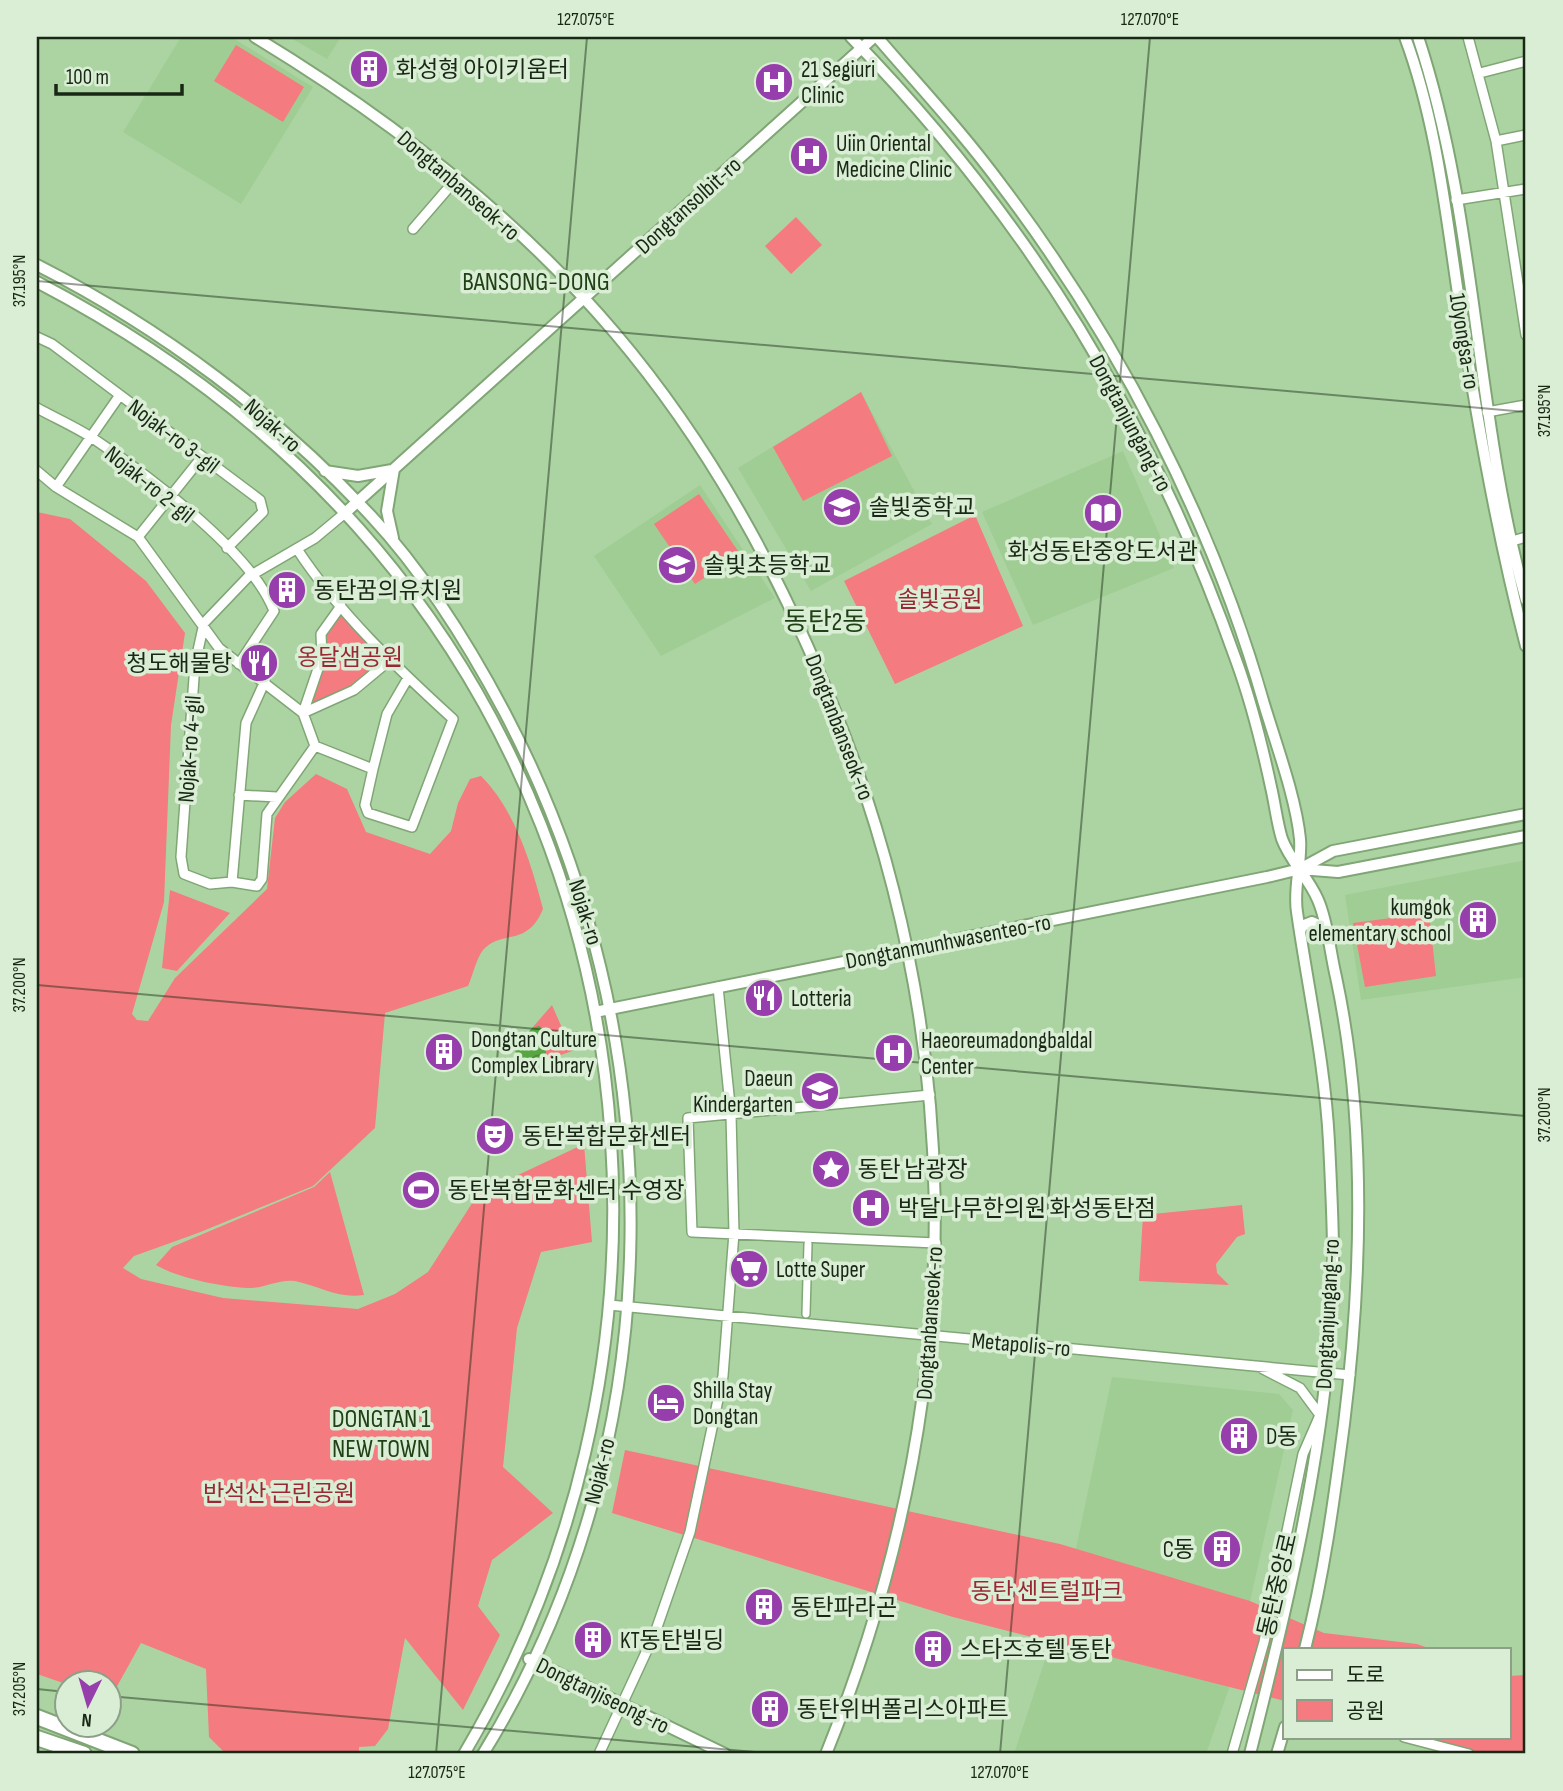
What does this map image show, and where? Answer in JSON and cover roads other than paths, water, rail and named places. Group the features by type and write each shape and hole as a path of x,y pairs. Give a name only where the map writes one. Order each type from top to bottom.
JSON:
{"main road":[{"path":"37,1717 132,1754"},
{"path":"37,1738 84,1754"}],"street":[{"name":"Dongtanbanseok-ro","path":"256,37 378,116 457,178 584,299 617,335 690,431 771,565 856,758 910,949 930,1095 936,1243 932,1336 920,1428 903,1510 882,1598 826,1754"},
{"name":"Dongtanjungang-ro","path":"850,37 959,155 1009,219 1080,328 1130,416 1171,498 1216,604 1257,731 1283,841 1319,901 1340,996 1353,1091 1357,1241 1350,1375 1335,1504 1305,1648"},
{"name":"Dongtanjungang-ro","path":"876,37 1000,183 1041,238 1085,306 1180,484 1204,531 1253,666 1300,836 1296,905 1321,1056 1329,1143 1332,1275 1326,1373 1306,1520 1250,1754"},
{"name":"Dongtansolbit-ro","path":"345,513 876,37"},
{"name":"10yongsa-ro","path":"1405,37 1419,78 1437,157 1477,422 1526,646"},
{"name":"10yongsa-ro","path":"1418,37 1443,121 1505,543 1526,600"},
{"path":"1468,37 1480,73 1496,141 1526,330"},
{"path":"1480,73 1526,61"},
{"path":"1496,141 1526,135"},
{"path":"413,229 457,178"},
{"path":"1456,200 1526,190"},
{"name":"Nojak-ro","path":"37,265 143,327 208,371 271,422 324,471 357,502 394,544 470,651 517,736 571,862 599,954 621,1065 632,1178 628,1307 620,1378 590,1510 561,1596 533,1661 483,1754"},
{"name":"Nojak-ro","path":"37,282 113,323 179,366 264,434 345,513 379,552 451,654 506,751 547,844 583,957 604,1067 615,1179 614,1255 600,1378 573,1504 544,1590 518,1654 464,1754"},
{"name":"Nojak-ro 3-gil","path":"37,337 52,344 260,500 262,512 227,548"},
{"path":"56,487 120,395"},
{"path":"1487,412 1526,405"},
{"name":"Nojak-ro 2-gil","path":"37,408 92,438 171,497 253,574"},
{"path":"138,537 202,457"},
{"path":"324,471 358,476 394,469 387,511 394,544 382,542 379,552"},
{"path":"37,471 56,487 138,537 219,648 303,713 315,746 373,769"},
{"path":"313,481 325,481 327,477 324,471"},
{"path":"204,624 253,574 330,527 345,513"},
{"path":"1505,543 1526,537"},
{"path":"297,548 322,586 390,660 453,719 412,827 368,813 365,804 387,714 408,678"},
{"path":"239,664 274,611 269,597 253,574"},
{"path":"303,713 322,657 321,635 341,606"},
{"name":"Nojak-ro 4-gil","path":"204,624 195,664 181,857 184,874 210,884 232,882"},
{"path":"303,713 347,694 390,660"},
{"path":"265,681 246,723 232,882 257,886 262,879 267,814 277,796 315,746"},
{"path":"239,795 277,796"},
{"name":"Dongtanmunhwasenteo-ro","path":"1300,869 1333,851 1526,814"},
{"name":"Dongtanmunhwasenteo-ro","path":"595,1012 1300,869 1338,872 1526,836"},
{"path":"1300,932 1302,926 1312,922 1325,928"},
{"path":"583,957 592,961 599,954"},
{"path":"599,1754 624,1705 655,1633 690,1532 723,1376 734,1233 731,1115 718,987"},
{"path":"604,1067 611,1062 621,1065"},
{"path":"930,1095 688,1118 692,1232 936,1243"},
{"path":"806,1314 808,1244"},
{"path":"614,1255 622,1261 631,1256"},
{"name":"Metapolis-ro","path":"608,1305 1350,1375"},
{"path":"1258,1367 1300,1388 1320,1415"},
{"name":"동탄중앙로","path":"1232,1754 1264,1642 1303,1454 1320,1415"},
{"path":"544,1590 551,1598 561,1596"},
{"name":"Dongtanjiseong-ro","path":"518,1654 624,1705 703,1750 725,1754"},
{"path":"494,1702 504,1700 508,1709"},
{"path":"1277,1754 1283,1734"},
{"path":"1408,1738 1469,1754"}],"water":[{"path":"539,1026 546,1031 546,1060 525,1068 514,1049 532,1028"}],"place":[{"name":"화성형 아이키움터","path":"369,69"},
{"name":"21 Segiuri Clinic","path":"774,82"},
{"name":"Uiin Oriental Medicine Clinic","path":"809,156"},
{"name":"솔빛중학교","path":"842,507"},
{"name":"화성동탄중앙도서관","path":"1103,513"},
{"name":"솔빛초등학교","path":"677,565"},
{"name":"동탄꿈의유치원","path":"287,590"},
{"name":"청도해물탕","path":"259,663"},
{"name":"kumgok elementary school","path":"1478,920"},
{"name":"Lotteria","path":"764,998"},
{"name":"Dongtan Culture Complex Library","path":"444,1052"},
{"name":"Haeoreumadongbaldal Center","path":"894,1053"},
{"name":"Daeun Kindergarten","path":"820,1091"},
{"name":"동탄복합문화센터","path":"495,1136"},
{"name":"동탄 남광장","path":"831,1169"},
{"name":"동탄복합문화센터 수영장","path":"421,1190"},
{"name":"박달나무한의원 화성동탄점","path":"871,1208"},
{"name":"Lotte Super","path":"749,1269"},
{"name":"Shilla Stay Dongtan","path":"666,1403"},
{"name":"D동","path":"1239,1436"},
{"name":"C동","path":"1222,1549"},
{"name":"동탄파라곤","path":"764,1607"},
{"name":"KT동탄빌딩","path":"593,1640"},
{"name":"스타즈호텔 동탄","path":"933,1649"},
{"name":"동탄위버폴리스아파트","path":"770,1709"}],"district":[{"name":"BANSONG-DONG","path":"536,281"},
{"name":"동탄2동","path":"825,621"},
{"name":"DONGTAN 1 NEW TOWN","path":"381,1433"}],"park label":[{"name":"솔빛공원","path":"940,599"},
{"name":"옹달샘공원","path":"350,657"},
{"name":"반석산 근린공원","path":"279,1493"},
{"name":"동탄 센트럴파크","path":"1047,1591"}]}
